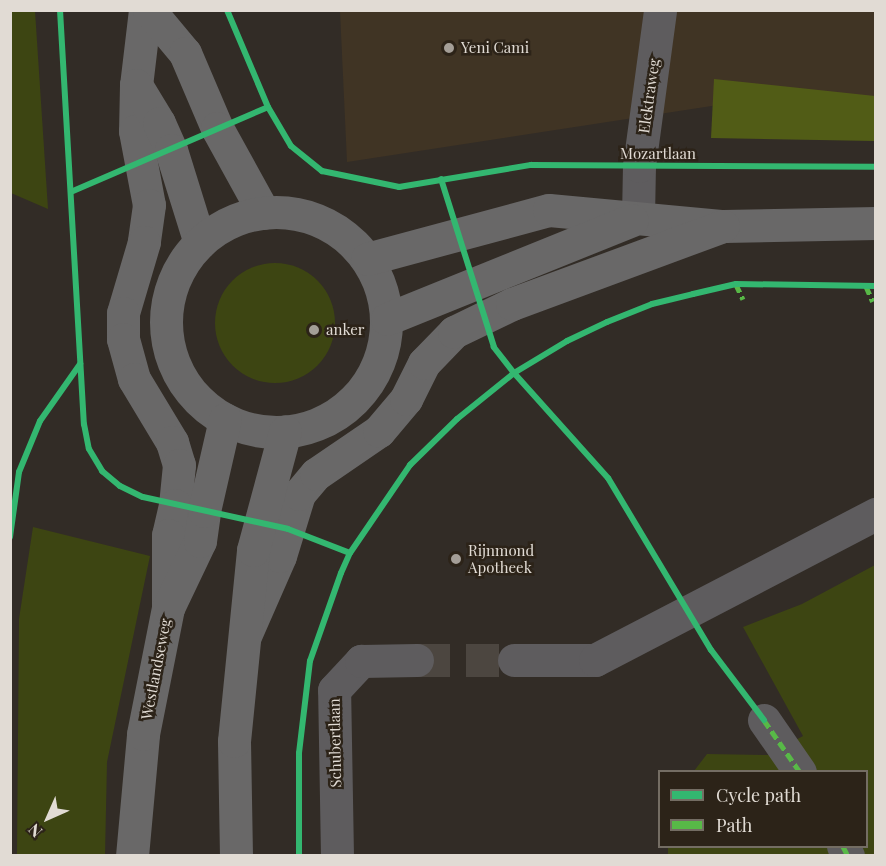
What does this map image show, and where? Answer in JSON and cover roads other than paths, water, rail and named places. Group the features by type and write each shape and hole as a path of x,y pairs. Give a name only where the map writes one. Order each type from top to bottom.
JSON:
{"main road":[{"path":"147,10 136,85 135,131 149,206 144,242 123,313 123,339 134,379 172,442 179,465 175,505 168,535 168,609"},
{"path":"147,10 185,53 217,128 264,213"},
{"path":"136,85 159,123 171,150 200,243"},
{"path":"367,259 549,210 723,226 876,224"},
{"path":"264,213 294,213 322,222 346,238 367,259 381,288 387,319 383,349 378,363 353,401 314,425 285,431 254,430 225,419 204,405 187,385 174,362 168,338 167,312 172,286 184,263 200,243 230,222 264,213"},
{"path":"387,319 638,218"},
{"path":"245,636 280,556 299,494 316,474 379,431 406,399 424,363 454,332 512,304 723,226"},
{"name":"Westlandseweg","path":"132,855 143,734 168,609 200,541 204,511 225,419"},
{"path":"236,855 234,741 255,541 285,431"}],"street":[{"name":"Elektraweg","path":"638,218 639,166 660,10"},
{"path":"514,660 595,660 876,514"},
{"name":"Schubertlaan","path":"337,855 334,690 361,661 417,660"},
{"path":"764,720 799,770"}],"tunnel":[{"path":"417,660 514,660"}],"place":[{"name":"Yeni Cami","path":"449,48"},
{"name":"anker","path":"314,330"},
{"name":"Rijnmond Apotheek","path":"456,559"}]}
